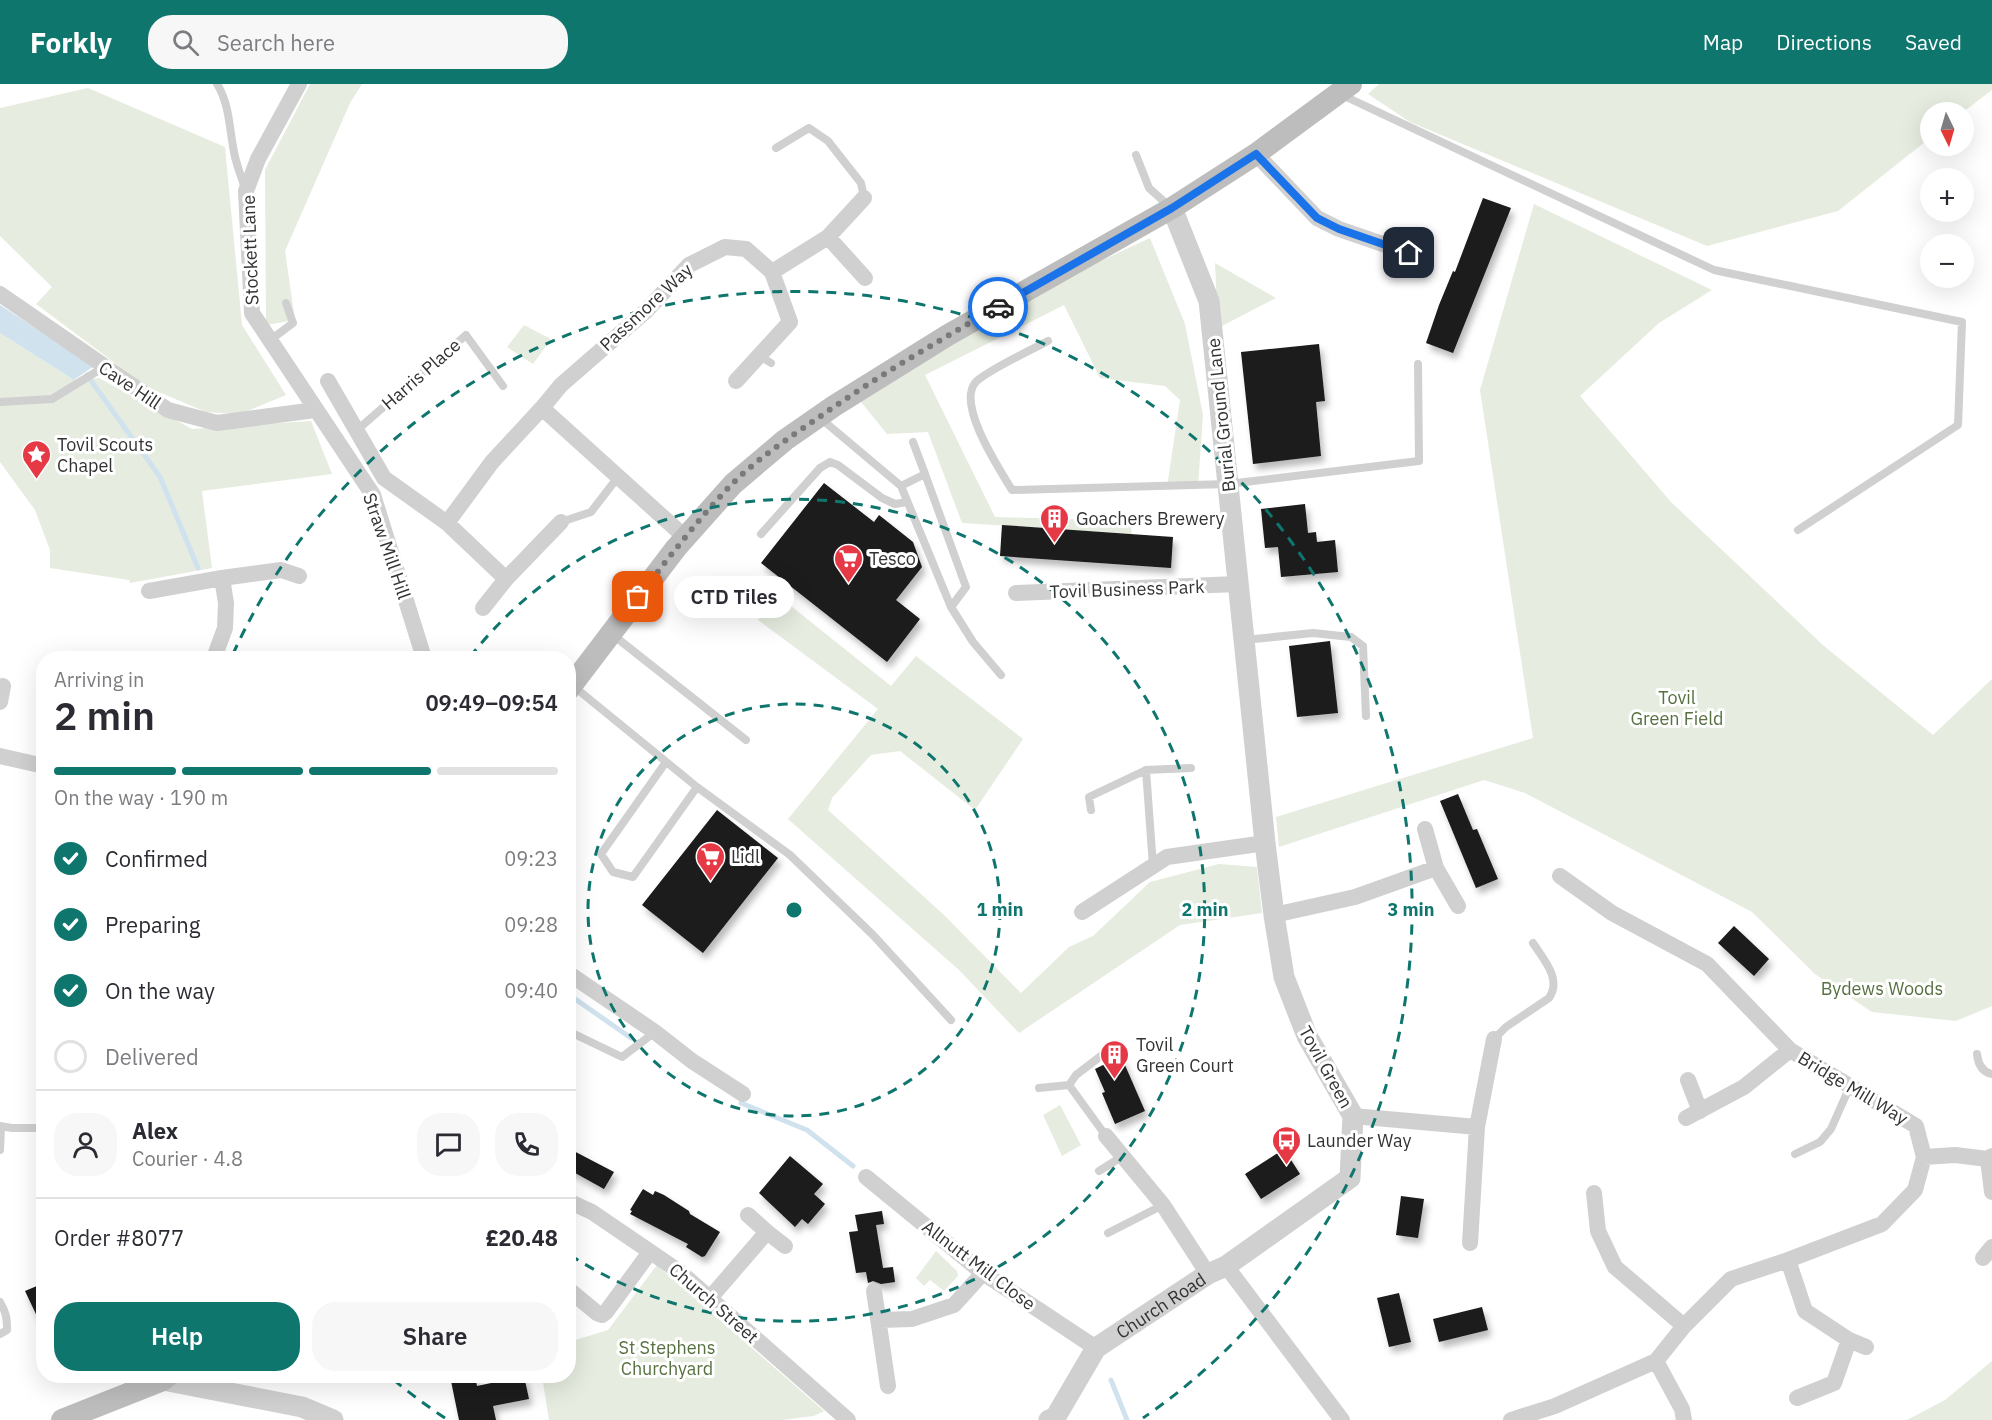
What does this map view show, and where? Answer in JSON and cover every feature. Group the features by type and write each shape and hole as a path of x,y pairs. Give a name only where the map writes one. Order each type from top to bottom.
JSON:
{"main road":[{"path":"576,679 686,538 733,483 786,440 948,335 1172,208 1256,154 1345,89"},
{"path":"62,1420 154,1383"}],"street":[{"name":"Stockett Lane","path":"299,84 258,159 246,191 252,313 315,410"},
{"path":"1256,154 1317,218 1339,229 1409,253"},
{"path":"772,272 828,237 864,198"},
{"name":"Burial Ground Lane","path":"1172,208 1209,301 1265,843"},
{"path":"828,237 865,278"},
{"name":"Passmore Way","path":"447,523 492,462 561,385 646,311 689,265 725,247 746,249 772,272 790,322 766,360 736,381"},
{"name":"Cave Hill","path":"0,294 104,368 168,410 217,423 315,410"},
{"path":"328,381 384,478 447,523 506,579"},
{"path":"542,408 686,538"},
{"name":"Straw Mill Hill","path":"315,410 373,495 422,651"},
{"path":"483,608 506,579 561,522"},
{"path":"149,591 281,570 299,576"},
{"path":"217,651 225,628 226,603 222,578"},
{"name":"Tovil Business Park","path":"1016,593 1237,584"},
{"path":"0,756 36,764"},
{"path":"1425,829 1436,868 1458,906"},
{"path":"1082,912 1167,857 1265,843"},
{"name":"Tovil Green","path":"1217,1270 1350,1178 1353,1116 1307,1036 1284,977 1265,843"},
{"path":"1274,915 1355,897 1436,868"},
{"name":"Bridge Mill Way","path":"1510,1420 1556,1406 1656,1361 1684,1326 1731,1280 1882,1224 1916,1190 1924,1158 1916,1126 1790,1050 1707,964 1612,913 1560,876"},
{"path":"576,978 742,1094"},
{"path":"1470,1243 1477,1127 1494,1039"},
{"path":"1688,1080 1693,1115 1744,1088 1790,1050"},
{"path":"1353,1116 1477,1127"},
{"path":"1106,1136 1342,1420"},
{"path":"1924,1158 1955,1155 1990,1157 1992,1192"},
{"name":"Allnutt Mill Close","path":"866,1177 983,1273 1096,1348"},
{"path":"1594,1193 1598,1231 1615,1267 1684,1326"},
{"name":"Church Street","path":"576,1205 592,1212 680,1272 848,1420"},
{"path":"748,1215 784,1246"},
{"path":"710,1298 767,1232"},
{"path":"576,1296 597,1313 606,1312 650,1252"},
{"path":"1788,1260 1805,1311 1849,1340 1866,1347"},
{"name":"Church Road","path":"1096,1348 1217,1270"},
{"path":"879,1320 912,1319 954,1305 983,1273"},
{"path":"874,1291 888,1386"},
{"path":"1797,1398 1834,1383 1849,1340"},
{"path":"1049,1420 1055,1418 1096,1348"},
{"path":"1656,1361 1682,1409 1684,1420"},
{"path":"189,1383 302,1407 333,1420"}],"lane":[{"path":"217,84 230,116 234,153 246,191"},
{"path":"1345,89 1714,270 1962,322 1958,424 1798,530"},
{"path":"776,148 809,128 828,141 854,174 861,183 864,198"},
{"path":"1136,156 1149,188 1172,208"},
{"path":"269,341 293,323 286,303"},
{"name":"Harris Place","path":"355,431 466,335 503,386"},
{"path":"1048,341 981,378 972,389 972,406 979,431 1012,490 1228,484 1419,461 1418,364"},
{"path":"0,402 52,399 104,368"},
{"path":"819,417 901,486 951,607 973,642 1001,675"},
{"path":"913,442 966,587 951,607"},
{"path":"760,534 820,468 830,462 838,465 882,498 895,504 907,502"},
{"path":"901,486 925,474"},
{"path":"561,522 591,512 618,477"},
{"path":"610,633 746,740"},
{"path":"1243,640 1313,633 1351,637 1363,646 1366,716"},
{"path":"576,692 697,788 790,855 873,935 951,1020"},
{"path":"666,762 601,854 613,872 633,877 697,788"},
{"path":"1090,810 1089,797 1146,770 1191,768"},
{"path":"1146,770 1153,866"},
{"path":"1494,1039 1506,1027 1549,998 1554,991 1555,983 1552,973 1533,943"},
{"path":"576,1034 622,1057 655,1032"},
{"path":"1039,1088 1068,1085 1076,1075 1110,1049"},
{"path":"1977,1054 1981,1068 1992,1074"},
{"path":"1068,1085 1106,1136"},
{"path":"1795,1154 1820,1143 1831,1129 1850,1086"},
{"path":"0,1150 1,1126 36,1128"},
{"path":"1099,1171 1123,1156"},
{"path":"1108,1233 1162,1205"},
{"path":"0,1302 7,1313 7,1330 0,1334"}],"green space":[{"path":"310,84 362,84 350,103 285,251 295,320 266,325 265,170"},
{"path":"1379,84 1992,84 1992,90 1974,104 1920,102 1920,146 1838,211 1707,246 1410,122 1368,94"},
{"path":"88,88 225,147 242,325 286,395 240,414 206,412 147,387 36,304 52,287 0,236 0,108"},
{"name":"Tovil Green Field","path":"1534,204 1712,290 1659,323 1580,396 1671,502 1824,646 1933,735 1992,679 1992,1006 1956,1021 1872,1012 1815,974 1752,912 1525,793 1484,780 1279,847 1276,817 1533,738 1480,390"},
{"path":"1150,238 1185,324 1203,415 1198,486 1167,487 1180,400 1165,386 1100,378 1064,305 925,375 995,517 1130,521 1132,534 962,523 928,432 887,434 861,402 1038,290"},
{"path":"1215,263 1276,298 1218,328"},
{"path":"524,325 551,339 533,364 507,347"},
{"path":"0,333 74,380 99,378 192,429 311,421 332,474 202,491 212,568 130,583 129,580 50,568 50,550 35,510 0,462"},
{"path":"776,594 891,686 916,656 1023,739 975,810 900,751 871,755 832,798 828,810 943,914 1021,993 1069,947 1093,936 1150,882 1219,864 1257,867 1262,913 1180,925 1019,1033 959,970 788,819 878,709 758,620"},
{"path":"1060,1105 1081,1145 1062,1156 1043,1115"},
{"path":"936,1251 957,1271 958,1276 944,1291 930,1280 924,1286 916,1278"},
{"name":"St Stephens Churchyard","path":"657,1265 824,1411 814,1416 782,1420 549,1420 543,1383 576,1383 576,1340 608,1330"},
{"path":"1992,1361 1992,1420 1907,1420 1945,1400"}],"water":[{"path":"0,305 94,366 74,380 0,333"}],"building":[{"path":"1483,198 1511,208 1453,353 1426,343 1439,305 1453,271 1455,272"},
{"path":"1319,344 1325,401 1316,402 1321,456 1253,464 1241,352"},
{"name":"Tesco","path":"824,483 874,522 879,515 913,542 922,567 896,600 920,619 887,662 761,563"},
{"path":"1305,504 1308,533 1316,532 1317,542 1335,540 1338,572 1281,577 1278,547 1265,548 1261,509"},
{"path":"1002,525 1173,537 1171,568 1000,556"},
{"path":"1330,641 1338,713 1297,717 1289,646"},
{"path":"1458,794 1473,830 1477,829 1498,879 1476,888 1440,801"},
{"name":"Lidl","path":"717,810 778,858 703,953 642,905"},
{"path":"1734,926 1769,959 1754,976 1718,943"},
{"name":"Tovil Green Court","path":"1121,1056 1145,1111 1115,1124 1095,1069"},
{"path":"1284,1149 1300,1174 1261,1199 1245,1174"},
{"path":"576,1152 614,1172 604,1189 576,1173"},
{"path":"790,1156 823,1184 814,1194 825,1204 808,1224 802,1219 795,1227 759,1193"},
{"path":"643,1189 653,1195 655,1191 664,1195 720,1232 705,1256 702,1257 686,1247 688,1244 630,1214 632,1211 630,1210"},
{"path":"1401,1196 1424,1199 1418,1238 1396,1235"},
{"path":"882,1211 884,1224 876,1225 883,1268 893,1267 895,1282 881,1284 873,1281 868,1283 866,1272 856,1273 849,1232 858,1231 855,1215"},
{"path":"36,1286 36,1314 25,1291"},
{"path":"1399,1293 1411,1342 1389,1347 1377,1298"},
{"path":"1482,1307 1488,1330 1439,1342 1433,1319"},
{"path":"451,1383 476,1383 477,1386 491,1383 526,1383 529,1399 493,1406 496,1420 459,1420"}],"waterway":[{"path":"87,375 160,477 198,568"},
{"path":"576,1000 631,1038"},
{"path":"741,1103 807,1130 853,1166"},
{"path":"1111,1380 1127,1420"}],"way so far":[{"path":"638,597 733,483 786,440 834,406 948,335 998,307"}],"place":[{"name":"Tovil Scouts Chapel","path":"36,480"},
{"name":"Goachers Brewery","path":"1055,544"},
{"name":"Tesco","path":"848,584"},
{"name":"CTD Tiles","path":"638,597"},
{"name":"Lidl","path":"710,882"},
{"name":"Tovil Green Court","path":"1115,1080"},
{"name":"Launder Way","path":"1286,1166"}],"route":[{"path":"998,307 1172,208 1256,154 1317,218 1339,229 1409,253"}],"park label":[{"name":"Bydews Woods","path":"1882,988"}]}
